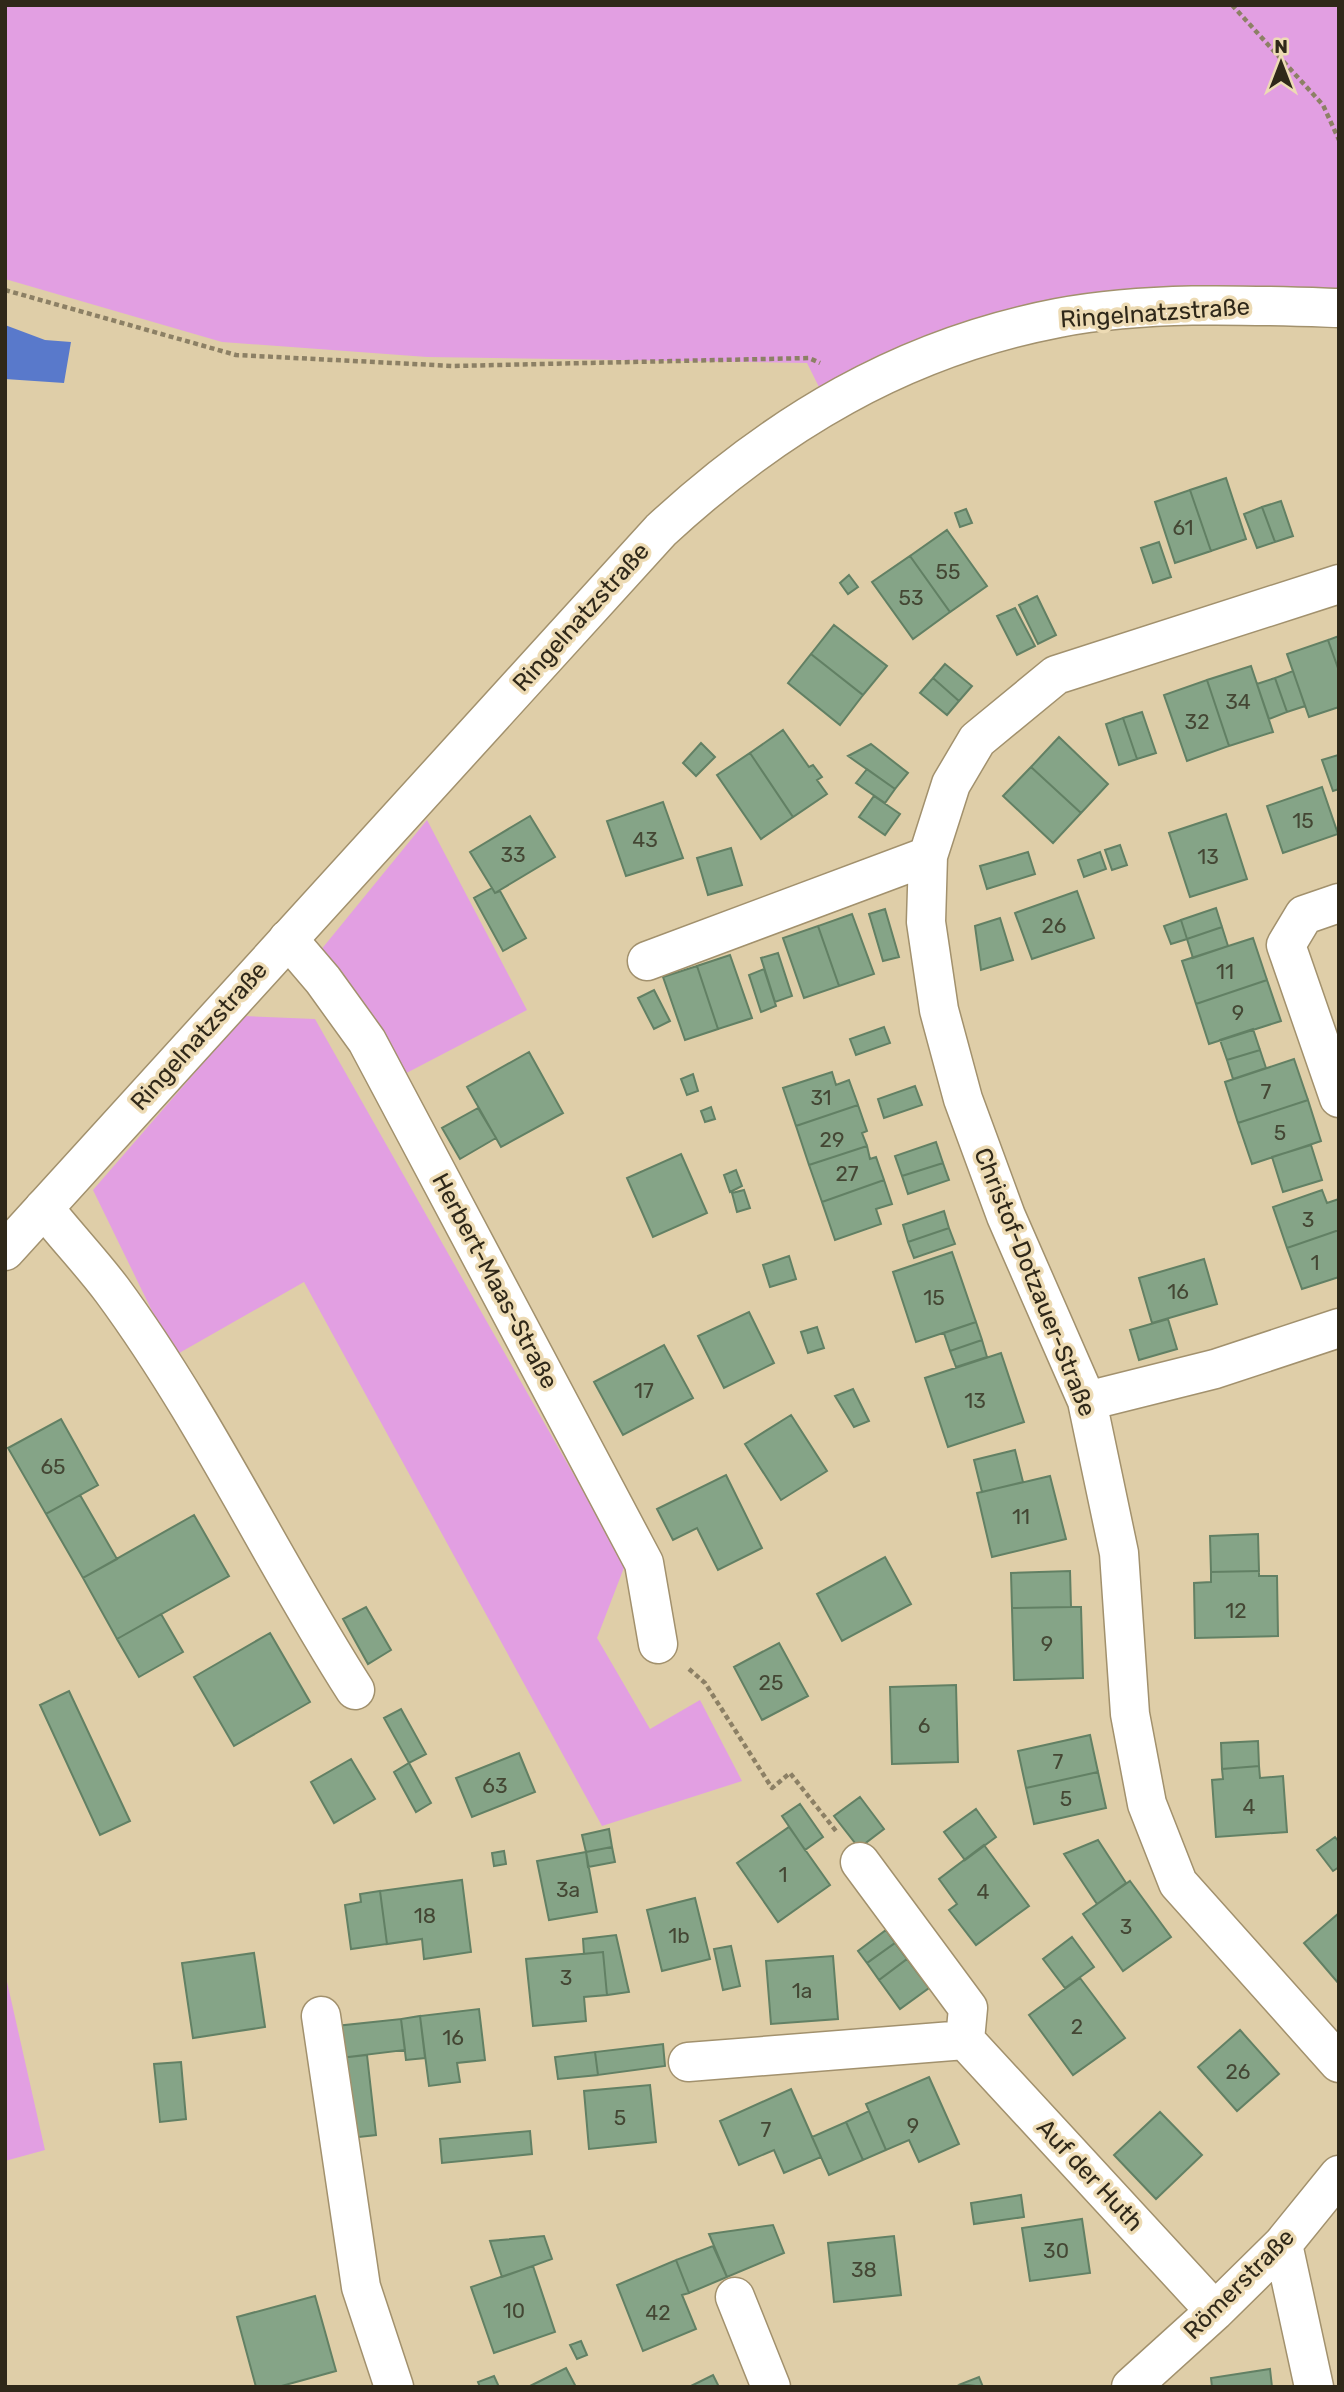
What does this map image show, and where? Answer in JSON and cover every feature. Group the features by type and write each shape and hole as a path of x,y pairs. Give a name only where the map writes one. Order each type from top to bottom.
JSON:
{"street":[{"name":"Ringelnatzstraße","path":"5,1251 661,530 712,483 764,443 862,384 924,357 1058,318 1165,307 1339,308"},
{"name":"Christof-Dotzauer-Straße","path":"1339,584 1056,675 976,740 951,784 928,856 926,922 939,1010 963,1099 1006,1216 1087,1401 1119,1553 1130,1714 1147,1804 1178,1883 1339,2063"},
{"path":"647,961 928,856"},
{"path":"1339,903 1304,915 1286,945 1339,1098"},
{"name":"Herbert-Maas-Straße","path":"288,939 323,979 367,1041 644,1563 658,1644"},
{"path":"44,1209 112,1290 203,1429 303,1609 355,1690"},
{"path":"1087,1401 1215,1369 1339,1328"},
{"path":"688,2063 965,2040 968,2008 860,1863"},
{"path":"321,2016 361,2287 394,2387"},
{"name":"Auf der Huth","path":"965,2040 1215,2311"},
{"name":"Römerstraße","path":"1130,2387 1215,2311 1283,2244 1339,2175"},
{"path":"1283,2244 1314,2387"},
{"path":"735,2297 771,2387"}],"path":[{"path":"1232,5 1323,105 1339,140"},
{"path":"5,290 236,355 453,366 809,358 862,384"},
{"path":"658,1644 705,1683 772,1788 790,1773 860,1863"}],"shaded area":[{"path":"5,5 1339,5 1339,307 1123,306 824,397 807,363 427,357 222,342 5,279"},
{"path":"427,820 527,1010 395,1079 320,951"},
{"path":"244,1016 315,1019 625,1565 597,1638 650,1729 700,1700 742,1781 602,1826 304,1282 174,1356 93,1190"},
{"path":"5,1973 45,2150 5,2161"}],"water":[{"path":"5,325 45,340 71,342 64,383 5,379"}],"building":[{"path":"1226,478 1246,539 1211,551 1190,490"},
{"path":"1190,490 1211,551 1175,563 1155,502"},
{"path":"1281,501 1293,536 1275,542 1262,507"},
{"path":"1262,507 1275,542 1257,548 1244,514"},
{"path":"966,509 972,523 960,527 955,513"},
{"path":"947,530 987,586 950,612 910,556"},
{"path":"1159,542 1171,577 1153,583 1141,548"},
{"path":"910,556 950,612 913,639 872,582"},
{"path":"849,575 858,587 848,594 840,583"},
{"path":"1037,596 1056,635 1038,644 1019,605"},
{"path":"1015,608 1035,646 1017,655 997,616"},
{"path":"834,625 887,666 863,695 811,654"},
{"path":"1339,636 1339,671 1328,640"},
{"path":"1328,640 1339,671 1339,707 1309,717 1287,654"},
{"path":"811,654 863,695 840,725 788,683"},
{"path":"945,664 972,686 959,701 933,678"},
{"path":"1251,666 1273,732 1229,746 1207,680"},
{"path":"1293,671 1305,706 1287,712 1275,678"},
{"path":"933,678 959,701 947,715 920,693"},
{"path":"1275,678 1287,712 1269,719 1257,684"},
{"path":"1207,680 1229,746 1187,761 1164,695"},
{"path":"1142,712 1156,753 1137,759 1123,718"},
{"path":"1123,718 1137,759 1119,765 1106,724"},
{"path":"783,730 809,767 813,765 822,777 817,780 827,794 793,817 750,753"},
{"path":"1059,737 1108,784 1081,813 1031,767"},
{"path":"701,743 715,757 696,776 683,763"},
{"path":"871,744 908,773 895,789 848,756"},
{"path":"750,753 793,817 761,839 717,775"},
{"path":"1338,755 1339,789 1333,791 1322,760"},
{"path":"1031,767 1081,813 1053,843 1003,796"},
{"path":"867,769 895,789 885,803 856,783"},
{"path":"1322,787 1338,834 1283,853 1267,806"},
{"path":"874,796 900,814 885,835 859,817"},
{"path":"663,802 683,858 626,876 607,821"},
{"path":"1226,814 1247,879 1190,897 1169,833"},
{"path":"530,816 555,857 495,893 470,852"},
{"path":"1120,845 1127,865 1112,870 1105,850"},
{"path":"731,848 742,885 708,895 697,858"},
{"path":"1028,852 1035,874 987,889 980,866"},
{"path":"1100,852 1106,869 1084,877 1078,860"},
{"path":"492,888 495,893 500,891 526,938 503,951 474,898"},
{"path":"1077,891 1094,938 1032,959 1015,913"},
{"path":"1216,908 1222,927 1187,939 1181,920"},
{"path":"885,909 899,957 883,961 869,914"},
{"path":"852,914 874,974 839,986 818,926"},
{"path":"1000,918 1013,960 981,970 975,926"},
{"path":"1181,920 1187,939 1171,944 1164,926"},
{"path":"818,926 839,986 804,998 783,938"},
{"path":"1222,927 1228,946 1193,958 1187,939"},
{"path":"1253,938 1267,980 1196,1004 1182,961"},
{"path":"778,953 792,996 775,1002 761,958"},
{"path":"730,955 752,1018 718,1029 697,966"},
{"path":"697,966 718,1029 685,1040 663,977"},
{"path":"764,969 776,1006 761,1012 749,975"},
{"path":"1267,980 1281,1021 1209,1044 1196,1004"},
{"path":"654,990 670,1021 654,1029 638,998"},
{"path":"884,1027 890,1043 856,1055 850,1039"},
{"path":"1253,1029 1260,1050 1227,1060 1220,1040"},
{"path":"1260,1050 1266,1068 1233,1079 1227,1060"},
{"path":"529,1052 563,1113 501,1147 467,1087"},
{"path":"1294,1059 1308,1100 1238,1123 1225,1082"},
{"path":"832,1072 836,1085 849,1080 858,1105 796,1126 783,1088"},
{"path":"693,1074 698,1091 687,1095 681,1079"},
{"path":"915,1086 922,1105 884,1118 878,1099"},
{"path":"1308,1100 1321,1141 1252,1164 1238,1123"},
{"path":"858,1105 867,1131 862,1133 867,1146 809,1165 796,1126"},
{"path":"711,1107 715,1119 705,1122 701,1111"},
{"path":"478,1108 496,1138 460,1159 442,1128"},
{"path":"936,1142 943,1163 902,1176 895,1156"},
{"path":"1311,1145 1322,1180 1283,1192 1272,1157"},
{"path":"867,1146 870,1159 876,1157 884,1180 822,1202 809,1165"},
{"path":"681,1154 707,1213 653,1237 627,1178"},
{"path":"943,1163 949,1180 908,1194 902,1176"},
{"path":"736,1170 742,1186 730,1192 724,1175"},
{"path":"884,1180 892,1204 876,1209 881,1224 835,1240 822,1202"},
{"path":"744,1190 750,1208 737,1212 732,1193"},
{"path":"1322,1190 1327,1203 1339,1199 1339,1230 1287,1248 1273,1207"},
{"path":"944,1211 949,1228 908,1242 903,1225"},
{"path":"949,1228 955,1244 914,1258 908,1242"},
{"path":"1339,1230 1339,1277 1302,1289 1287,1248"},
{"path":"952,1252 976,1322 916,1342 893,1272"},
{"path":"789,1256 796,1279 770,1287 763,1265"},
{"path":"1204,1259 1217,1304 1152,1323 1139,1278"},
{"path":"749,1312 774,1363 724,1388 698,1336"},
{"path":"1168,1319 1177,1349 1139,1360 1130,1330"},
{"path":"976,1322 982,1340 950,1351 944,1333"},
{"path":"817,1327 824,1348 808,1353 801,1332"},
{"path":"982,1340 987,1357 956,1367 950,1351"},
{"path":"664,1345 693,1398 623,1435 594,1382"},
{"path":"1001,1353 1024,1422 948,1447 925,1378"},
{"path":"853,1389 869,1421 854,1427 835,1396"},
{"path":"791,1415 827,1471 781,1500 745,1444"},
{"path":"61,1419 98,1485 46,1514 8,1448"},
{"path":"1015,1450 1023,1482 982,1492 974,1460"},
{"path":"726,1475 762,1548 718,1570 697,1528 673,1540 657,1509"},
{"path":"1050,1476 1066,1539 992,1557 977,1493"},
{"path":"80,1495 117,1559 83,1578 46,1514"},
{"path":"194,1515 229,1576 117,1639 83,1578"},
{"path":"1258,1534 1259,1571 1211,1572 1210,1536"},
{"path":"885,1557 911,1604 842,1641 817,1594"},
{"path":"1070,1571 1071,1607 1012,1608 1011,1573"},
{"path":"1259,1571 1259,1576 1277,1576 1278,1636 1195,1638 1194,1583 1211,1582 1211,1572"},
{"path":"366,1607 391,1650 368,1664 343,1619"},
{"path":"1081,1607 1083,1678 1014,1680 1012,1608"},
{"path":"161,1614 183,1652 139,1677 117,1639"},
{"path":"270,1633 310,1702 234,1746 194,1677"},
{"path":"779,1643 808,1696 762,1720 734,1667"},
{"path":"956,1685 958,1762 892,1764 890,1687"},
{"path":"69,1691 130,1821 100,1835 40,1705"},
{"path":"401,1709 426,1754 409,1763 384,1718"},
{"path":"1090,1735 1098,1772 1026,1788 1018,1751"},
{"path":"1258,1741 1259,1766 1222,1769 1221,1743"},
{"path":"519,1753 535,1792 472,1817 456,1778"},
{"path":"351,1759 375,1799 334,1823 311,1782"},
{"path":"409,1763 431,1803 416,1812 394,1772"},
{"path":"1259,1766 1260,1778 1283,1776 1287,1832 1216,1837 1212,1780 1223,1779 1222,1769"},
{"path":"1098,1772 1106,1808 1034,1824 1026,1788"},
{"path":"860,1797 884,1829 859,1848 834,1816"},
{"path":"800,1804 823,1837 805,1850 782,1816"},
{"path":"976,1809 996,1837 965,1860 944,1832"},
{"path":"789,1827 830,1885 778,1922 737,1863"},
{"path":"609,1829 612,1847 586,1852 582,1835"},
{"path":"1335,1837 1339,1842 1339,1867 1333,1871 1317,1850"},
{"path":"1098,1840 1126,1883 1097,1904 1064,1854"},
{"path":"984,1845 1029,1906 976,1945 949,1910 957,1904 939,1879"},
{"path":"612,1847 615,1862 588,1867 586,1852"},
{"path":"504,1851 506,1864 494,1866 492,1853"},
{"path":"586,1852 597,1912 549,1920 537,1861"},
{"path":"462,1880 471,1952 424,1959 422,1939 387,1944 380,1891"},
{"path":"1130,1881 1171,1937 1123,1971 1083,1914"},
{"path":"380,1891 387,1944 351,1949 345,1905 361,1902 360,1894"},
{"path":"695,1898 710,1959 662,1971 647,1910"},
{"path":"1339,1913 1339,1984 1304,1943"},
{"path":"886,1930 895,1943 867,1963 858,1951"},
{"path":"616,1935 629,1992 607,1995 603,1952 584,1954 583,1939"},
{"path":"1072,1937 1094,1967 1065,1988 1043,1959"},
{"path":"895,1943 907,1959 879,1980 867,1963"},
{"path":"731,1946 740,1986 723,1990 714,1949"},
{"path":"603,1952 607,1995 584,1997 586,2021 533,2026 526,1959"},
{"path":"254,1953 265,2027 193,2038 182,1963"},
{"path":"833,1956 838,2019 771,2024 766,1961"},
{"path":"907,1959 929,1988 900,2009 879,1980"},
{"path":"1080,1978 1125,2038 1073,2075 1029,2015"},
{"path":"479,2009 485,2060 457,2063 460,2082 429,2086 420,2016"},
{"path":"420,2016 425,2058 406,2060 401,2019"},
{"path":"401,2019 405,2050 340,2058 336,2026"},
{"path":"1240,2030 1279,2074 1237,2111 1198,2067"},
{"path":"663,2044 665,2066 598,2075 595,2052"},
{"path":"595,2052 598,2075 558,2079 555,2057"},
{"path":"367,2055 376,2135 350,2138 340,2058"},
{"path":"181,2062 186,2119 160,2122 154,2064"},
{"path":"929,2077 959,2144 919,2162 909,2140 886,2150 866,2104"},
{"path":"650,2085 656,2142 589,2149 584,2091"},
{"path":"791,2089 821,2157 784,2173 774,2150 739,2165 720,2121"},
{"path":"869,2111 886,2150 863,2160 846,2122"},
{"path":"1160,2112 1202,2155 1156,2199 1114,2155"},
{"path":"846,2122 863,2160 829,2175 812,2137"},
{"path":"530,2131 532,2154 442,2163 440,2139"},
{"path":"1021,2195 1024,2217 974,2224 971,2203"},
{"path":"1082,2219 1090,2273 1030,2281 1022,2228"},
{"path":"773,2225 784,2253 727,2277 709,2234"},
{"path":"544,2236 552,2259 502,2277 490,2241"},
{"path":"894,2236 901,2295 834,2302 828,2243"},
{"path":"713,2246 727,2277 689,2293 676,2260"},
{"path":"676,2260 689,2293 682,2295 696,2329 643,2351 617,2285"},
{"path":"533,2266 555,2332 494,2353 471,2287"},
{"path":"315,2296 336,2371 278,2387 256,2387 237,2317"},
{"path":"581,2341 587,2355 577,2359 570,2345"},
{"path":"566,2368 576,2387 528,2387"},
{"path":"1270,2369 1272,2387 1212,2387 1211,2378"},
{"path":"713,2375 719,2387 689,2387"},
{"path":"494,2376 499,2387 480,2387 478,2382"},
{"path":"979,2377 983,2387 961,2384"}]}
